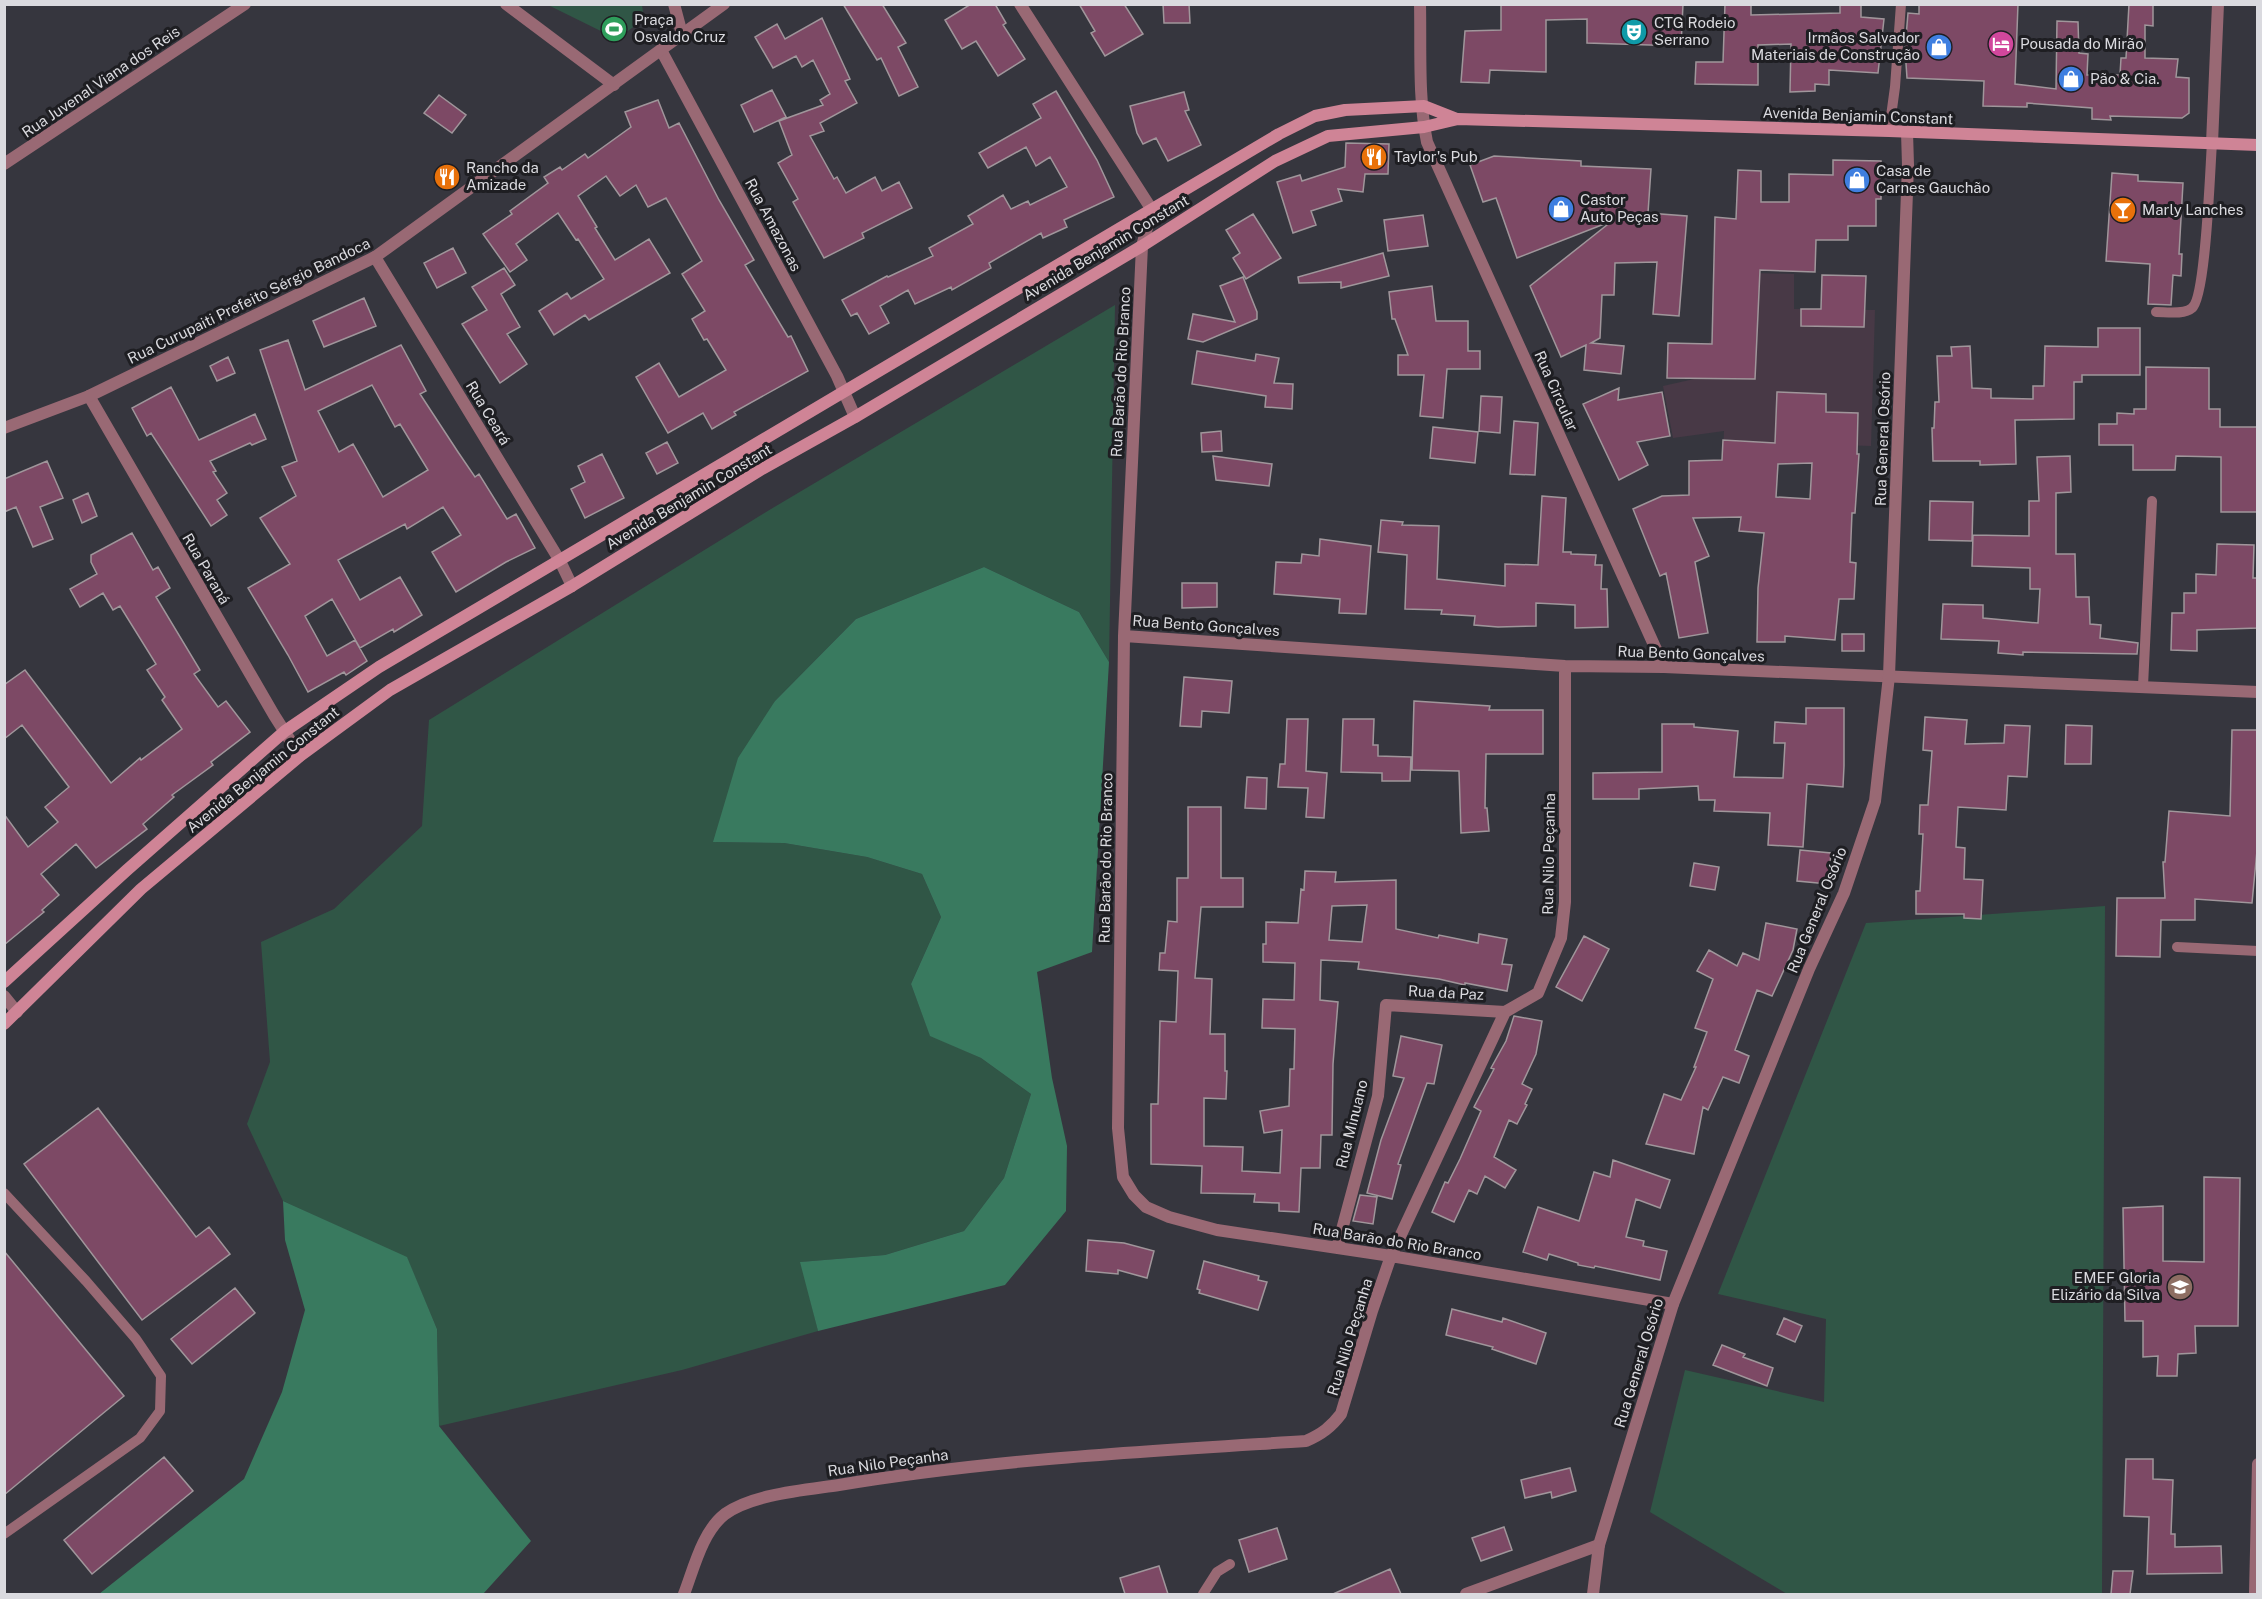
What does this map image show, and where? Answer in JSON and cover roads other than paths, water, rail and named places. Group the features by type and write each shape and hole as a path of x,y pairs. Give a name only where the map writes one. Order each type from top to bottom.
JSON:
{"main road":[{"name":"Avenida Benjamin Constant","path":"4,982 285,731 379,668 715,467 1279,134 1315,116 1345,110 1424,106 1458,119"},
{"name":"Avenida Benjamin Constant","path":"4,1024 141,889 300,756 390,690 572,585 762,469 855,417 1142,246 1275,161 1328,136 1424,127 1458,119 1889,131 2258,145"}],"street":[{"name":"Rua Juvenal Viana dos Reis","path":"4,164 245,4"},
{"path":"506,4 614,85"},
{"path":"674,4 682,34"},
{"name":"Rua Curupaiti Prefeito Sérgio Bandoca","path":"4,428 89,396 375,257 724,4"},
{"path":"1020,4 1152,210"},
{"path":"1420,4 1424,106"},
{"path":"2212,143 2218,4"},
{"name":"Rua Amazonas","path":"661,50 845,391 855,417"},
{"name":"Rua Circular","path":"1424,106 1427,142 1664,667"},
{"name":"Rua General Osório","path":"1593,1594 1599,1545 1673,1304 1809,969 1844,893 1875,801 1889,676 1908,165 1906,132"},
{"name":"Rua Barão do Rio Branco","path":"1152,210 1142,246 1124,636 1118,1128 1123,1177 1134,1195 1146,1207 1169,1217 1217,1230 1391,1256 1673,1304"},
{"name":"Rua Ceará","path":"375,257 560,561 572,585"},
{"name":"Rua Paraná","path":"89,396 274,716 300,756"},
{"name":"Rua Bento Gonçalves","path":"1124,636 1565,666 1664,667 2258,692"},
{"name":"Rua Nilo Peçanha","path":"684,1594 707,1535 724,1515 749,1502 900,1475 1064,1457 1306,1441 1324,1434 1341,1414 1391,1256 1505,1012 1538,993 1561,938 1565,902 1565,666"},
{"path":"4,996 17,1012"},
{"name":"Rua Minuano","path":"1337,1248 1378,1096 1386,1005"},
{"name":"Rua da Paz","path":"1386,1005 1505,1012"},
{"path":"2255,1594 2258,1464"},
{"path":"1466,1594 1599,1545"}],"lane":[{"path":"1889,131 1895,87 1901,4"},
{"path":"2156,312 2186,312 2196,302 2202,277 2212,143"},
{"path":"2143,686 2151,501"},
{"path":"2177,947 2258,951"},
{"path":"4,1193 129,1331 161,1376 160,1411 140,1438 4,1534"},
{"path":"1203,1594 1217,1572 1230,1564"}],"place":[{"name":"Praça Osvaldo Cruz","path":"614,29"},
{"name":"CTG Rodeio Serrano","path":"1634,32"},
{"name":"Pousada do Mirão","path":"2001,44"},
{"name":"Irmãos Salvador Materiais de Construção","path":"1939,47"},
{"name":"Pão & Cia.","path":"2071,79"},
{"name":"Taylor's Pub","path":"1374,157"},
{"name":"Rancho da Amizade","path":"447,177"},
{"name":"Casa de Carnes Gauchão","path":"1857,180"},
{"name":"Castor Auto Peças","path":"1561,209"},
{"name":"Marly Lanches","path":"2123,210"},
{"name":"EMEF Gloria Elizário da Silva","path":"2180,1287"}]}
